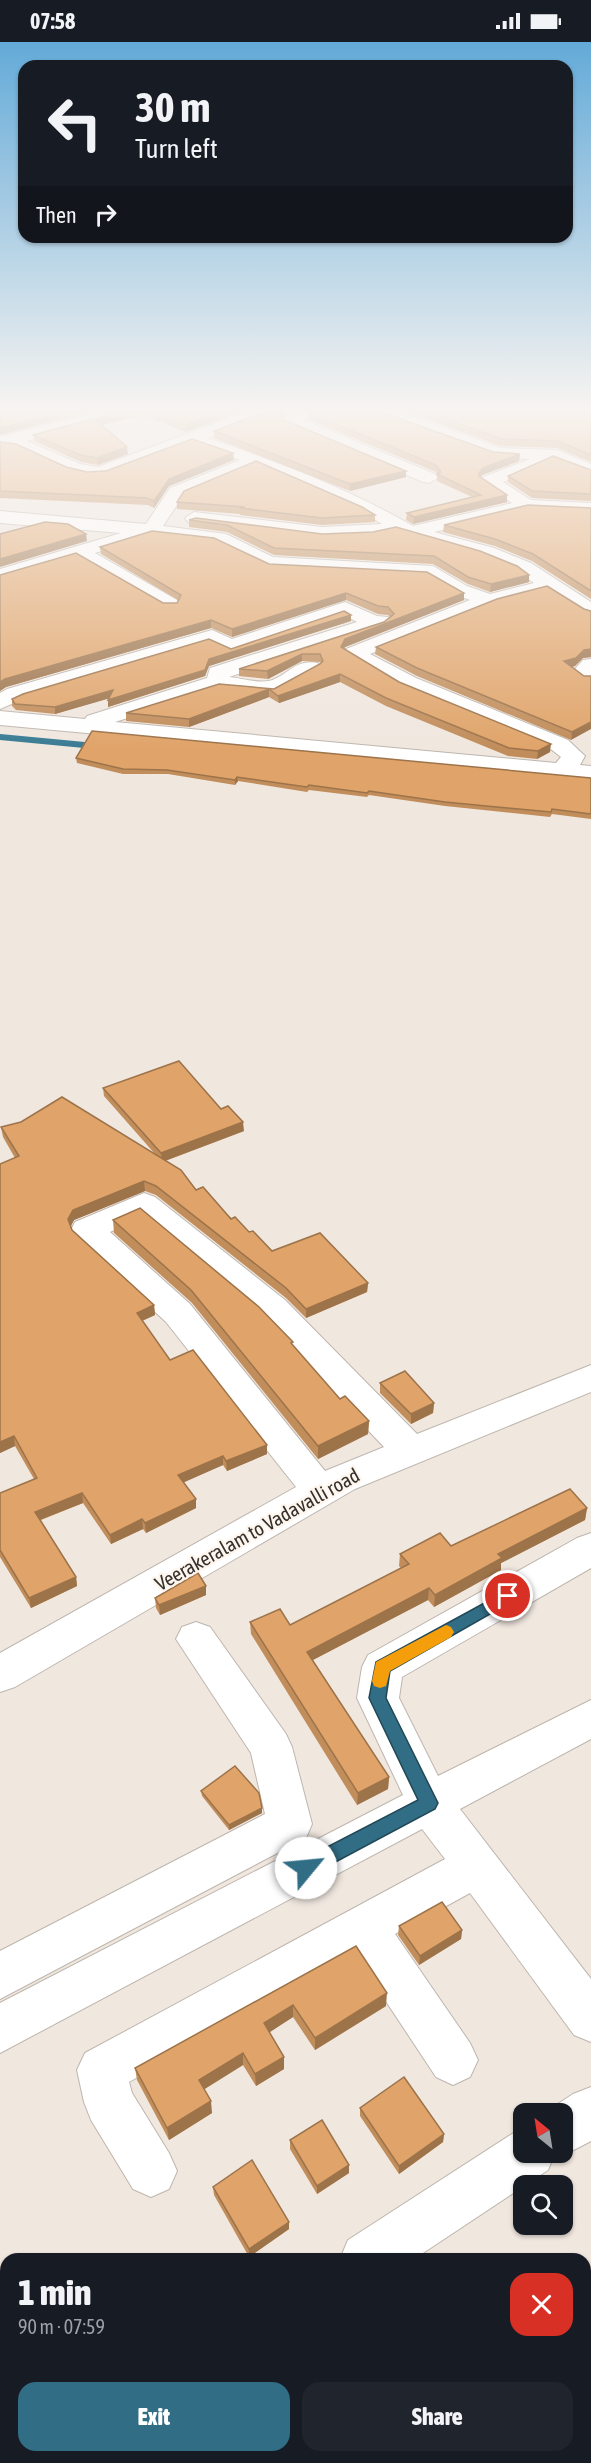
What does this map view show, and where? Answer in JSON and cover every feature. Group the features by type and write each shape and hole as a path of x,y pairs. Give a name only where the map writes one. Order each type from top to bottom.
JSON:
{"street":[{"path":"0,574 78,552 154,523"},
{"path":"161,523 219,538 269,563 433,572 460,590 489,600"},
{"path":"244,523 304,533 374,532 435,523"},
{"path":"394,523 404,529 487,552 524,567 591,611"},
{"path":"487,552 508,547"},
{"path":"78,552 170,604"},
{"path":"552,584 489,600 352,653 408,683 560,745 573,756 562,770"},
{"path":"439,598 460,590"},
{"path":"571,598 591,592"},
{"path":"0,702 23,692 212,636 230,647 345,608 376,623"},
{"path":"218,682 218,674 376,623 397,614"},
{"path":"591,665 586,669 591,676"},
{"path":"84,726 218,682 273,688 297,672 310,668"},
{"path":"152,703 202,737"},
{"path":"0,718 591,772"},
{"path":"518,766 548,740"},
{"path":"320,1491 178,1313 87,1230 144,1204 273,1309 411,1451"},
{"name":"Veerakeralam to Vadavalli road","path":"0,1674 320,1491 411,1451 591,1378"},
{"path":"591,1549 382,1667 378,1698 429,1803 591,2018"},
{"path":"0,1976 290,1824 271,1747 196,1639"},
{"path":"0,2029 591,1718"},
{"path":"151,2171 109,2102 102,2070 476,1866"},
{"path":"363,1928 453,2060"},
{"path":"573,2124 591,2112"},
{"path":"376,2253 513,2163"}],"building":[{"path":"41,523 56,523 68,524 86,534 0,559 0,534"},
{"path":"212,523 235,523 322,534 373,532 396,527 480,551 517,566 529,575 491,584 468,577 434,556 274,548 227,525"},
{"path":"452,523 591,523 591,591 533,554 495,539 444,525"},
{"path":"152,531 214,538 269,564 427,572 464,593 345,639 341,647 399,682 551,744 538,751 509,748 386,698 340,674 278,696 269,689 189,719 126,713 219,684 274,689 320,664 323,661 320,654 302,654 267,671 239,669 384,622 394,614 388,607 378,606 346,593 232,629 211,620 0,682 0,575 76,553 163,603 177,603 181,595 100,547"},
{"path":"547,586 591,611 591,649 584,650 576,658 564,661 584,676 591,676 591,722 572,732 417,668 376,647 497,599"},
{"path":"344,611 351,615 209,659 205,670 108,700 113,690 55,707 15,704 12,699 209,639 231,649"},
{"path":"92,731 591,778 591,814 445,802 369,791 367,793 309,785 307,787 237,777 235,780 167,770 123,769 76,758"},
{"path":"179,1061 221,1109 228,1106 243,1122 161,1153 103,1088"},
{"path":"62,1097 181,1170 196,1190 203,1187 231,1219 235,1217 249,1232 253,1231 272,1251 320,1233 368,1283 306,1309 286,1288 156,1186 144,1181 73,1210 68,1219 72,1230 154,1305 137,1313 170,1360 193,1350 267,1445 226,1461 223,1456 178,1475 196,1499 145,1523 142,1519 110,1535 82,1493 35,1512 76,1577 29,1598 0,1550 0,1493 37,1478 14,1436 0,1442 0,1164 19,1156 1,1127 21,1122"},
{"path":"140,1208 259,1307 293,1342 291,1343 340,1399 345,1396 369,1421 318,1446 191,1290 113,1220"},
{"path":"405,1371 434,1403 411,1414 380,1383"},
{"path":"570,1489 587,1508 498,1554 502,1558 435,1595 429,1588 307,1652 389,1777 358,1793 250,1622 280,1609 290,1625 409,1564 400,1554 440,1533 451,1546"},
{"path":"198,1573 206,1586 159,1605 155,1598"},
{"path":"235,1766 259,1793 262,1808 229,1825 201,1791"},
{"path":"442,1902 462,1930 420,1956 399,1926"},
{"path":"356,1946 387,1993 315,2038 293,2005 264,2023 284,2057 255,2074 243,2053 199,2080 211,2101 167,2128 135,2068"},
{"path":"404,2077 444,2134 399,2166 360,2108"},
{"path":"322,2120 349,2165 317,2186 290,2140"},
{"path":"252,2160 289,2222 249,2249 213,2187"}],"waterway":[{"path":"0,737 95,746"}],"slow traffic":[{"path":"380,1681 382,1667 446,1632"}],"route":[{"path":"306,1868 429,1803 378,1698 382,1667 508,1596"}]}
